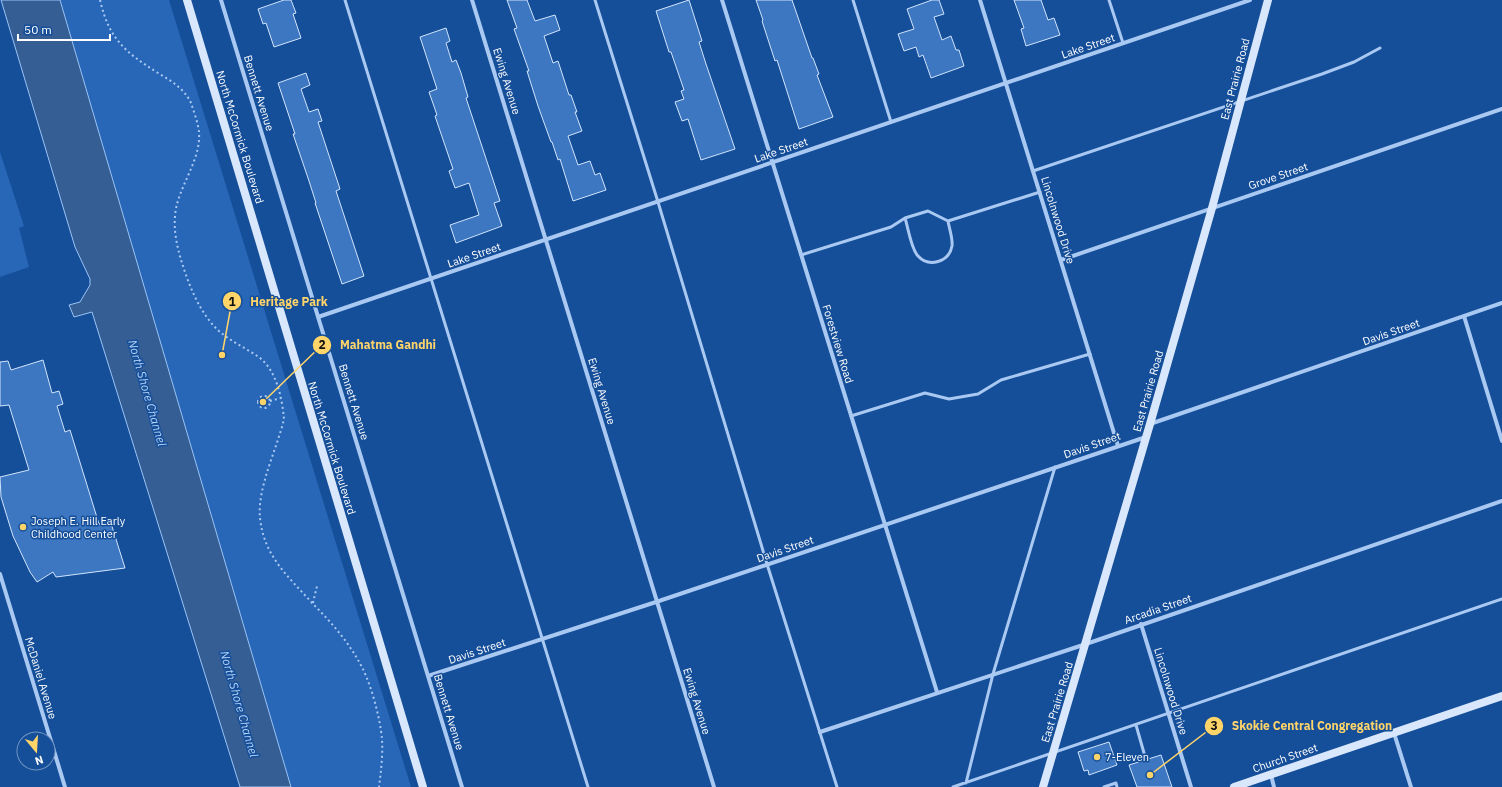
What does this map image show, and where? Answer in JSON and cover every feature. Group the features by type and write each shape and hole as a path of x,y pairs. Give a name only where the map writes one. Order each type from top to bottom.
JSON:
{"street":[{"name":"North McCormick Boulevard","path":"187,0 423,787"},
{"name":"Bennett Avenue","path":"221,0 462,787"},
{"name":"Ewing Avenue","path":"472,0 714,787"},
{"name":"Forestview Road","path":"722,0 937,692"},
{"name":"Lincolnwood Drive","path":"980,0 1118,446"},
{"name":"Lake Street","path":"318,317 1123,43 1235,2 1250,0"},
{"name":"East Prairie Road","path":"1043,787 1086,644 1212,208 1268,0"},
{"name":"Grove Street","path":"1061,260 1502,109"},
{"name":"Davis Street","path":"1150,424 1502,303"},
{"path":"1464,316 1502,441"},
{"name":"Davis Street","path":"428,676 656,602 1146,437"},
{"name":"Arcadia Street","path":"820,732 937,692 1086,644 1502,501"},
{"name":"McDaniel Avenue","path":"0,574 65,787"},
{"name":"Lincolnwood Drive","path":"1141,624 1191,787"},
{"name":"Church Street","path":"1234,787 1502,696"},
{"path":"1394,733 1411,787"},
{"path":"1271,774 1274,787"}],"lane":[{"path":"345,0 588,787"},
{"path":"595,0 658,202 767,564 837,787"},
{"path":"853,0 891,122"},
{"path":"1109,0 1123,43"},
{"path":"1033,171 1348,64 1380,48"},
{"path":"801,255 891,227 905,218 928,211 948,221 1040,192"},
{"path":"905,218 917,255 925,262 936,263 943,260 952,245 948,221"},
{"path":"851,416 925,393 950,399 978,394 1001,380 1090,354"},
{"path":"966,783 993,674 1055,467"},
{"path":"953,787 1502,599"},
{"path":"1136,725 1144,753"},
{"path":"1104,787 1116,783 1117,787"}],"path":[{"path":"100,0 103,15 109,29 118,42 128,52 176,84 184,92 195,115 199,137 195,156 176,205 174,222 176,242 182,264 192,291 203,311 214,326 225,336 260,358 269,368 275,379 281,398 284,419 260,502 262,534 277,565 336,628 348,644 366,677 372,695 382,738 379,787"},
{"path":"270,400 269,405 265,408 260,407 258,404 258,399 262,396 267,397 270,400 281,398"},
{"path":"313,603 317,586"}],"shaded area":[{"path":"60,0 169,0 411,787 291,787"},
{"path":"0,152 24,226 19,228 29,267 0,277"}],"water":[{"name":"North Shore Channel","path":"1,0 60,0 291,787 240,787 92,312 74,317 69,305 80,302 90,285 90,279 75,247"}],"building":[{"path":"284,0 291,0 296,13 293,14 301,38 274,47 266,23 263,24 258,9"},
{"path":"507,0 527,0 535,21 555,15 560,30 544,36 553,63 558,61 569,95 571,95 577,112 575,112 582,131 568,136 578,165 590,161 595,175 600,173 606,190 573,201 560,159 558,160 538,106 527,71 529,71 514,29 517,28"},
{"path":"689,0 702,41 699,42 735,149 701,160 688,119 682,121 675,102 684,99 681,91 684,90 671,52 669,52 656,11"},
{"path":"756,0 792,0 819,74 817,75 833,117 799,129 777,60 775,61"},
{"path":"932,0 939,0 944,14 934,17 942,40 951,36 956,50 959,50 964,66 931,78 923,55 919,57 916,47 904,51 898,34 914,29 907,9"},
{"path":"1014,0 1041,0 1048,20 1054,18 1060,35 1026,46 1021,29 1024,28"},
{"path":"446,28 450,41 446,43 452,62 456,60 461,73 468,97 466,98 500,201 494,203 502,226 456,243 450,225 479,215 469,183 455,188 449,171 453,169 435,116 437,115 429,92 437,89 420,37"},
{"path":"306,73 310,85 301,89 309,112 318,109 322,121 318,122 340,189 336,191 364,276 342,284 278,83"},
{"path":"43,360 52,393 59,391 63,404 57,406 65,432 70,430 99,524 110,520 125,568 56,577 53,572 37,582 30,572 13,536 1,497 0,477 29,470 9,405 0,406 0,362 8,361 11,370"},
{"name":"7-Eleven","path":"1109,742 1117,765 1089,775 1088,770 1084,771 1078,752"},
{"path":"1161,755 1172,787 1137,787 1129,765"}],"place":[{"name":"Heritage Park","path":"222,355"},
{"name":"Mahatma Gandhi","path":"263,402"},
{"name":"Joseph E. Hill Early Childhood Center","path":"23,527"},
{"name":"7-Eleven","path":"1097,757"},
{"name":"Skokie Central Congregation","path":"1150,775"}]}
